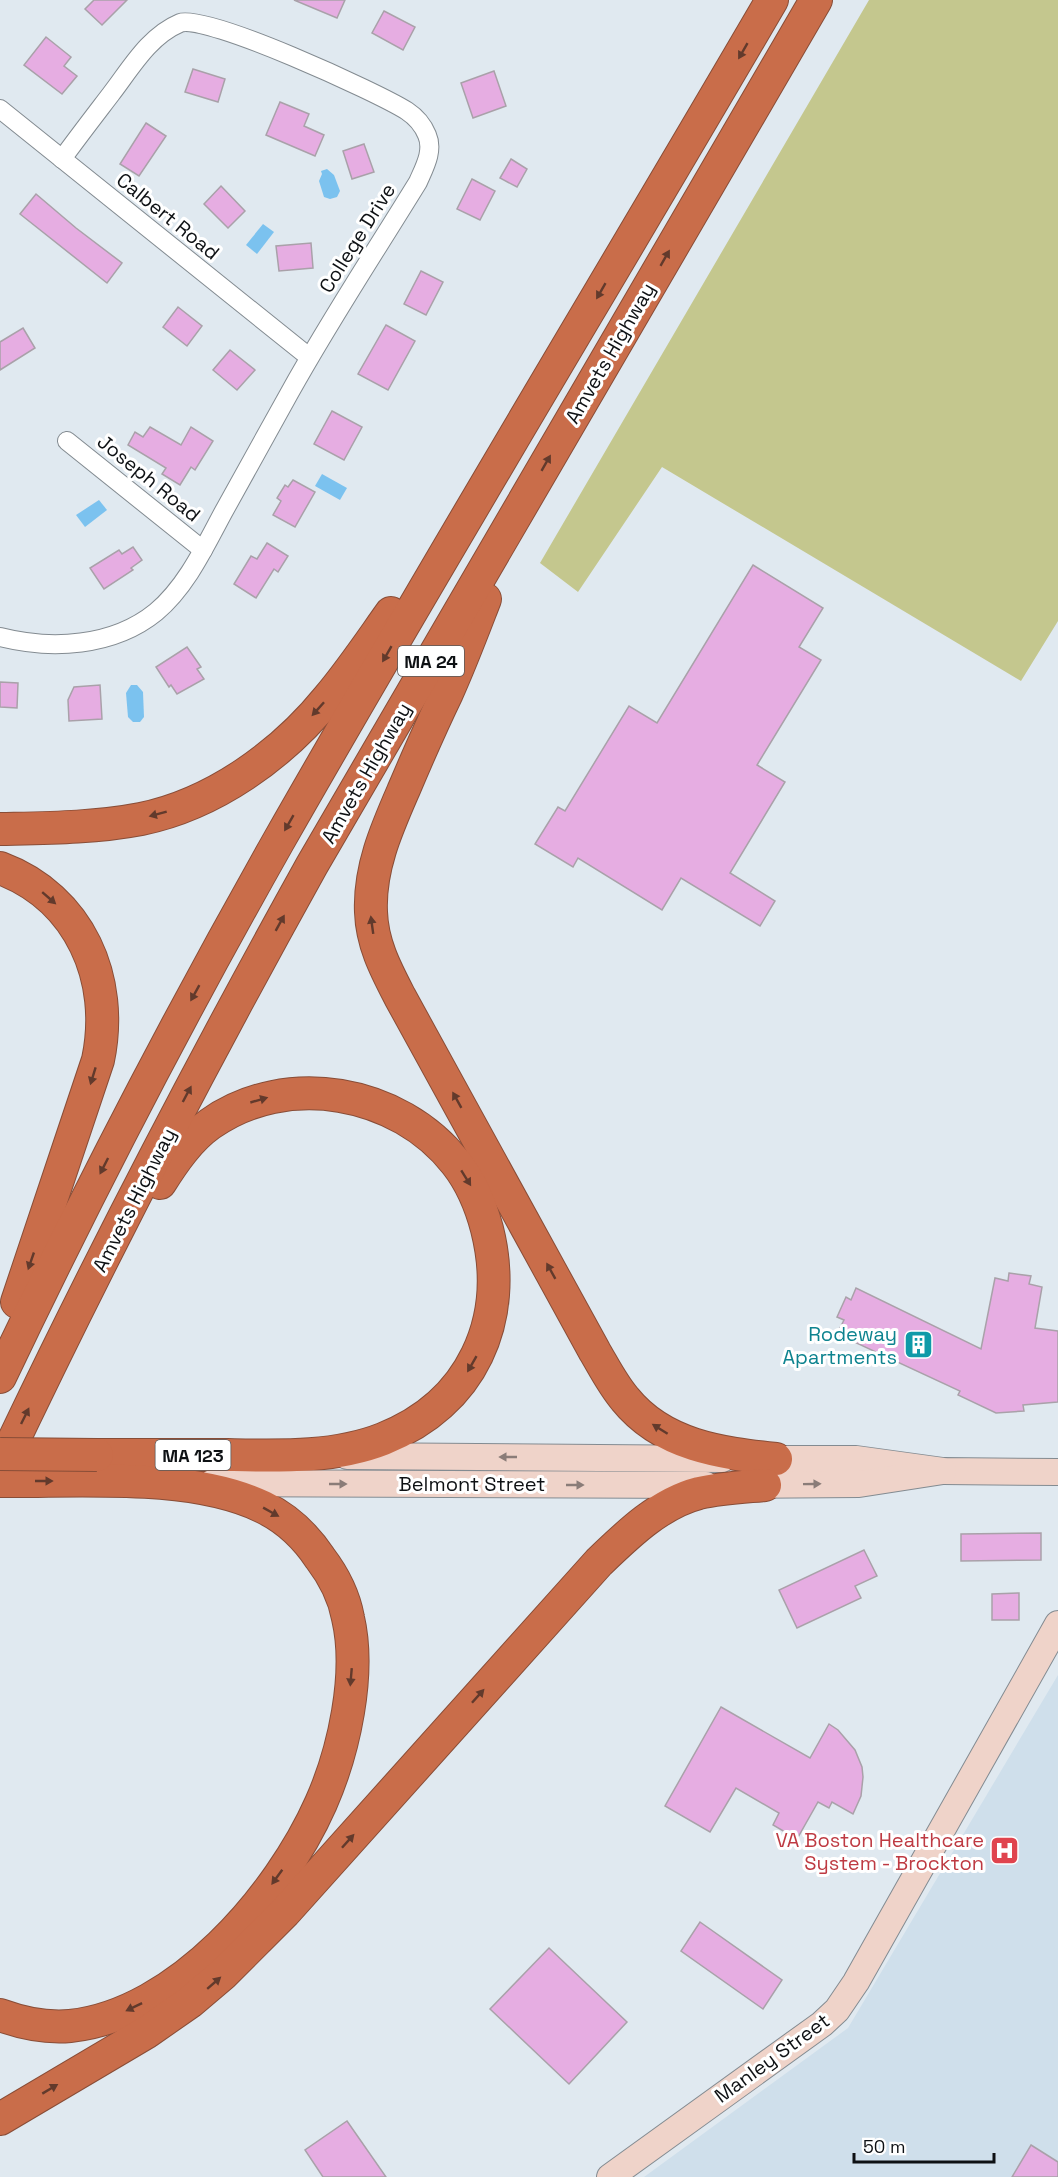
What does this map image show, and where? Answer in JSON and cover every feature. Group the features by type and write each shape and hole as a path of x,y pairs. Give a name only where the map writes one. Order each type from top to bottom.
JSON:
{"highway":[{"name":"Amvets Highway","path":"0,1377 99,1175 222,943 284,832 772,0"},
{"name":"Amvets Highway","path":"0,1469 65,1334 243,989 312,865 816,0"},
{"path":"0,830 74,827 119,822 162,813 199,800 220,789 258,763 292,736 329,697 491,477"},
{"path":"527,495 454,678 380,847 372,880 371,898 376,946 382,963 400,997 595,1352 620,1392 644,1418 677,1439 719,1451 771,1472"},
{"path":"0,868 19,876 44,894 74,924 82,938 99,982 102,1012 102,1043 92,1081 0,1351"},
{"path":"65,1334 177,1158 208,1125 241,1106 285,1094 313,1093 362,1100 404,1118 441,1146 457,1164 472,1189 483,1216 494,1273 493,1302 488,1330 479,1351 454,1390 414,1424 382,1440 358,1448 290,1456"},
{"name":"Belmont Street","path":"0,1454 93,1468 133,1482"},
{"name":"Belmont Street","path":"0,1481 93,1468 290,1456"},
{"path":"0,2118 147,2032 190,2002 223,1974 285,1912 599,1562 628,1535 662,1510 698,1494 771,1472"},
{"path":"0,2015 16,2021 43,2026 69,2026 96,2021 149,2000 197,1966 242,1922 297,1848 321,1802 342,1736 351,1673 350,1626 337,1586 317,1552 277,1515 256,1504 208,1490 133,1482"}],"main road":[{"name":"Belmont Street","path":"290,1456 771,1472"},
{"name":"Belmont Street","path":"133,1482 771,1472 856,1459 943,1471 1058,1472"},
{"name":"Manley Street","path":"610,2177 822,2024 837,2010 859,1976 1058,1624"}],"street":[{"name":"College Drive","path":"0,637 32,643 70,644 103,638 122,632 155,612 170,598 194,565 309,357 418,182 429,156 430,143 419,121 409,112 385,98 335,74 217,28 185,22 168,30 145,50 62,159"},
{"name":"Calbert Road","path":"0,109 309,357"},
{"name":"Joseph Road","path":"67,441 202,550"}],"shaded area":[{"name":"VA Boston Healthcare System - Brockton","path":"1058,1675 1058,2177 644,2177 848,2028"}],"green space":[{"path":"869,0 1058,0 1058,621 1021,681 662,467 578,592 540,563"}],"water":[{"path":"327,169 334,175 340,191 337,197 330,199 324,197 319,181 321,171"},
{"path":"263,224 274,232 257,254 246,245"},
{"path":"322,474 347,488 340,500 315,486"},
{"path":"99,500 107,510 85,527 76,515"},
{"path":"131,685 137,685 143,692 144,717 140,722 133,722 128,717 126,693"}],"building":[{"path":"94,0 127,0 102,25 85,9"},
{"path":"294,0 345,0 337,18"},
{"path":"384,11 415,27 403,50 372,33"},
{"path":"46,37 71,57 64,66 77,76 62,94 24,65"},
{"path":"193,69 225,79 218,102 185,92"},
{"path":"494,71 506,106 473,118 461,83"},
{"path":"280,102 309,114 304,126 324,135 315,156 266,135"},
{"path":"146,123 166,136 139,176 120,164"},
{"path":"364,144 374,172 352,179 343,151"},
{"path":"511,159 527,169 517,187 500,178"},
{"path":"472,179 495,191 480,220 457,209"},
{"path":"221,186 245,211 228,228 204,204"},
{"path":"36,194 122,263 107,283 20,214"},
{"path":"311,243 313,268 279,271 276,246"},
{"path":"421,271 443,282 426,315 404,304"},
{"path":"178,307 202,326 187,346 163,327"},
{"path":"386,325 415,341 388,390 358,374"},
{"path":"23,328 35,348 0,370 0,342"},
{"path":"230,350 255,370 237,390 213,370"},
{"path":"332,411 362,427 344,460 314,444"},
{"path":"150,427 181,445 191,427 213,441 195,470 191,467 180,485 162,474 166,468 128,445 135,432 143,437"},
{"path":"293,480 315,492 295,527 273,515 281,501 277,498 285,485 288,487"},
{"path":"267,543 288,556 278,572 274,569 256,598 234,584 251,556 257,559"},
{"path":"133,547 142,560 131,568 133,570 104,589 90,568 119,550 122,554"},
{"path":"753,565 823,608 799,647 821,660 757,765 785,782 730,873 775,901 760,926 681,878 662,910 578,858 573,867 535,844 558,807 565,811 629,706 657,723"},
{"path":"187,647 201,667 197,669 204,679 177,694 171,685 169,687 156,667"},
{"path":"0,682 18,683 17,708 0,707"},
{"path":"100,685 102,719 69,721 68,700 74,687"},
{"name":"Rodeway Apartments","path":"1009,1273 1031,1276 1029,1284 1042,1287 1035,1328 1058,1331 1058,1402 1023,1405 1024,1411 996,1413 958,1395 960,1391 837,1334 844,1320 837,1317 846,1297 851,1300 856,1288 981,1349 995,1278 1008,1281"},
{"path":"1041,1533 1041,1560 961,1561 961,1534"},
{"path":"864,1550 877,1576 855,1586 861,1598 797,1628 779,1590"},
{"path":"1019,1593 1019,1620 992,1620 992,1594"},
{"path":"721,1707 810,1758 829,1724 838,1730 855,1750 862,1767 861,1796 853,1814 832,1802 829,1808 818,1802 797,1839 773,1825 779,1813 736,1788 710,1832 665,1806"},
{"path":"700,1922 782,1980 763,2009 681,1951"},
{"path":"549,1948 627,2022 569,2084 490,2009"},
{"path":"347,2121 386,2177 323,2177 305,2150"},
{"path":"1031,2145 1058,2162 1058,2177 1012,2177"}],"place":[{"name":"Rodeway Apartments","path":"918,1345"},
{"name":"VA Boston Healthcare System - Brockton","path":"1005,1851"}]}
